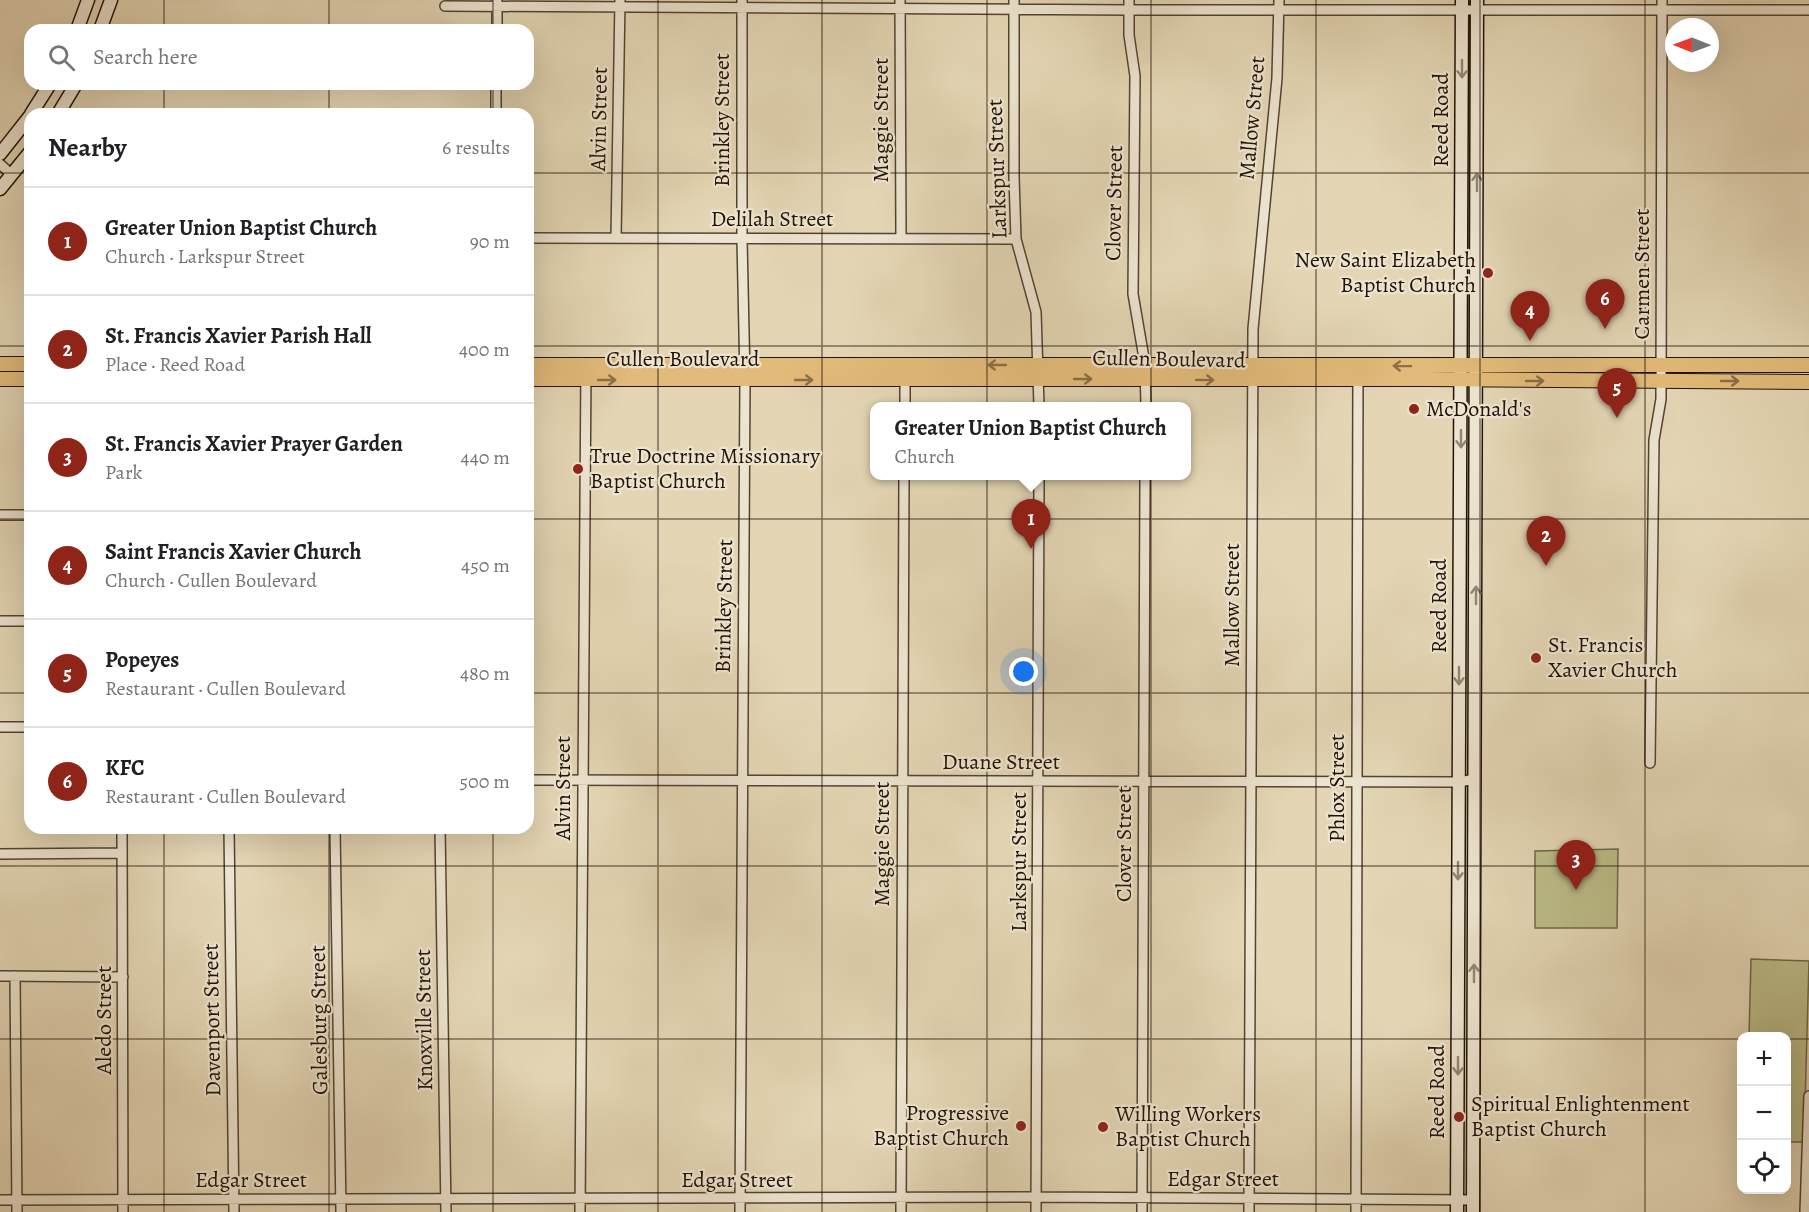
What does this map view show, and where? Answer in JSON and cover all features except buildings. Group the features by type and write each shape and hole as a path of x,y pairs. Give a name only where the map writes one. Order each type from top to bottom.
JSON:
{"main road":[{"path":"0,364 24,364"},
{"name":"Cullen Boulevard","path":"534,364 905,380 1145,364 1252,364 1358,372 1461,373 1477,366 1809,365"},
{"name":"Cullen Boulevard","path":"534,380 586,380 905,366 1040,372 1146,380 1253,381 1358,372"},
{"name":"Cullen Boulevard","path":"1461,373 1476,381 1809,381"},
{"path":"0,379 24,379"}],"street":[{"path":"79,24 88,0"},
{"path":"102,24 111,0"},
{"name":"Clover Street","path":"1129,0 1135,76 1133,294 1145,364 1146,402"},
{"name":"Carmen Street","path":"1650,763 1654,440 1661,399 1662,0"},
{"path":"446,6 497,3 1014,4 1128,10 1279,4 1809,10"},
{"path":"497,3 497,24"},
{"name":"Alvin Street","path":"616,238 620,3"},
{"name":"Brinkley Street","path":"740,1212 746,372 742,239 742,4"},
{"name":"Maggie Street","path":"900,4 901,239"},
{"name":"Larkspur Street","path":"1014,4 1016,240 1036,312 1040,372 1039,402"},
{"name":"Mallow Street","path":"1249,1212 1252,364 1258,252 1277,78 1279,4"},
{"name":"Reed Road","path":"1457,1206 1462,5"},
{"name":"Reed Road","path":"1473,1206 1477,5"},
{"path":"35,108 46,90"},
{"path":"62,108 72,90"},
{"path":"496,90 496,108"},
{"path":"0,154 24,124"},
{"path":"0,189 24,160"},
{"path":"0,164 12,175"},
{"path":"1462,222 1477,222"},
{"name":"Delilah Street","path":"534,238 1016,240"},
{"name":"Alvin Street","path":"580,1212 586,365"},
{"path":"904,402 905,366"},
{"name":"Phlox Street","path":"1356,1212 1358,372"},
{"name":"Maggie Street","path":"901,1212 904,480"},
{"name":"Larkspur Street","path":"1036,1212 1039,480"},
{"name":"Clover Street","path":"1142,1212 1145,480"},
{"path":"0,515 24,515"},
{"path":"1461,524 1476,525"},
{"path":"0,621 24,621"},
{"path":"1460,653 1475,652"},
{"path":"0,727 24,727"},
{"name":"Duane Street","path":"534,780 1459,782 1475,779"},
{"name":"Aledo Street","path":"122,834 123,1212"},
{"name":"Davenport Street","path":"229,834 234,1212"},
{"name":"Galesburg Street","path":"335,834 341,1212"},
{"name":"Knoxville Street","path":"440,834 446,1212"},
{"path":"0,854 122,853"},
{"path":"1458,898 1474,898"},
{"path":"0,976 123,977"},
{"path":"15,976 17,1212"},
{"path":"1458,998 1474,998"},
{"path":"1805,1212 1809,1096"},
{"path":"1458,1098 1473,1098"},
{"name":"Edgar Street","path":"0,1200 1356,1198 1473,1206"}],"green space":[{"path":"1618,849 1617,928 1535,928 1535,851"},
{"path":"1751,959 1809,961 1804,1142 1791,1142 1791,1032 1749,1032"}],"place":[{"name":"New Saint Elizabeth Baptist Church","path":"1488,273"},
{"name":"KFC","path":"1605,329"},
{"name":"Saint Francis Xavier Church","path":"1530,341"},
{"name":"McDonald's","path":"1414,409"},
{"name":"Popeyes","path":"1617,418"},
{"name":"True Doctrine Missionary Baptist Church","path":"578,469"},
{"name":"Greater Union Baptist Church","path":"1031,549"},
{"name":"St. Francis Xavier Parish Hall","path":"1546,566"},
{"name":"St. Francis Xavier Church","path":"1536,658"},
{"name":"St. Francis Xavier Prayer Garden","path":"1576,890"},
{"name":"Spiritual Enlightenment Baptist Church","path":"1459,1117"},
{"name":"Progressive Baptist Church","path":"1021,1126"},
{"name":"Willing Workers Baptist Church","path":"1103,1127"}]}
